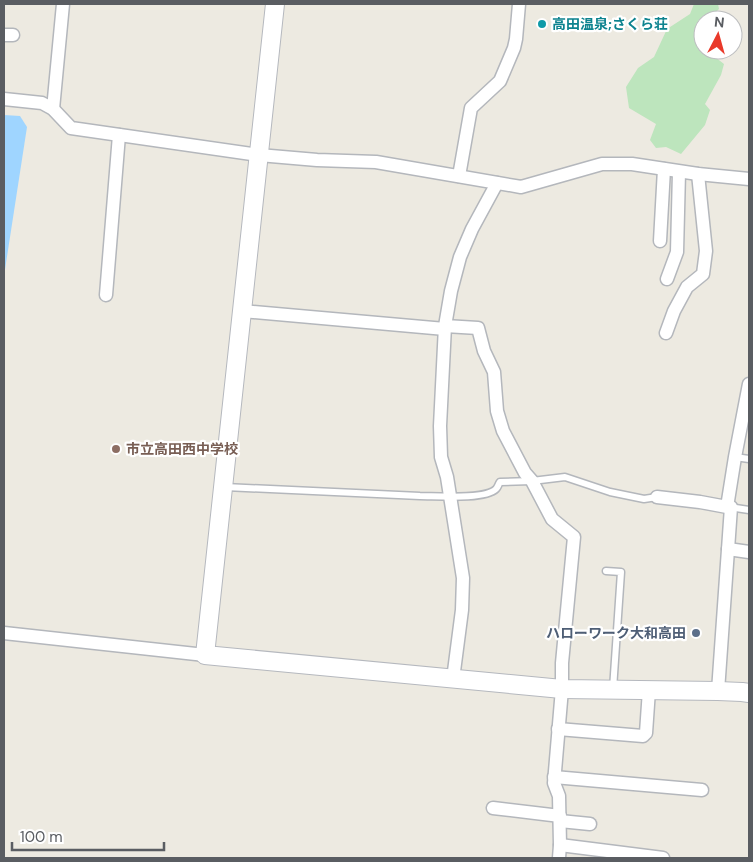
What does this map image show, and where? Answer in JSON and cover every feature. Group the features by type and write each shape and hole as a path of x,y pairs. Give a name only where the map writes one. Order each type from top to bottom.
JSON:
{"street":[{"path":"53,109 63,4"},
{"path":"205,655 275,4"},
{"path":"459,176 471,108 500,81 514,48 519,4"},
{"path":"4,99 42,103 53,109 71,128 259,155 317,160 376,162 521,187 602,164 632,164 679,172 749,179"},
{"path":"106,295 119,135"},
{"path":"660,241 664,169"},
{"path":"667,279 677,252 679,172"},
{"path":"666,333 674,311 687,287 703,274 706,251 698,174"},
{"path":"452,679 462,610 463,578 448,477 441,457 440,426 445,327 451,292 460,258 472,229 496,183"},
{"path":"242,311 478,328 484,351 494,372 497,411 503,431 525,474 532,481 552,519 574,537 554,777 554,783 559,796 559,852 663,858"},
{"path":"718,691 728,549 729,507 734,457 749,384"},
{"path":"656,497 729,507"},
{"path":"728,549 749,552"},
{"path":"4,633 205,655 562,689 749,693"},
{"path":"558,729 642,736 646,733 649,690"},
{"path":"554,777 702,790"},
{"path":"493,808 590,824"}],"lane":[{"path":"734,457 749,459"},
{"path":"223,487 451,496 484,495 496,489 500,482 565,477 610,492 644,500 656,497"},
{"path":"729,507 749,510"},
{"path":"606,571 621,572 613,690"}],"green space":[{"path":"694,4 718,4 718,10 693,10 693,60 719,60 724,64 721,75 705,104 710,110 705,125 681,154 666,147 656,148 650,140 656,124 629,108 626,87 638,68 654,57 667,29 690,14"}],"water":[{"path":"4,115 20,116 27,127 4,276"}],"place":[{"name":"高田温泉;さくら荘","path":"542,24"},
{"name":"市立高田西中学校","path":"116,449"},
{"name":"ハローワーク大和高田","path":"696,633"}]}
